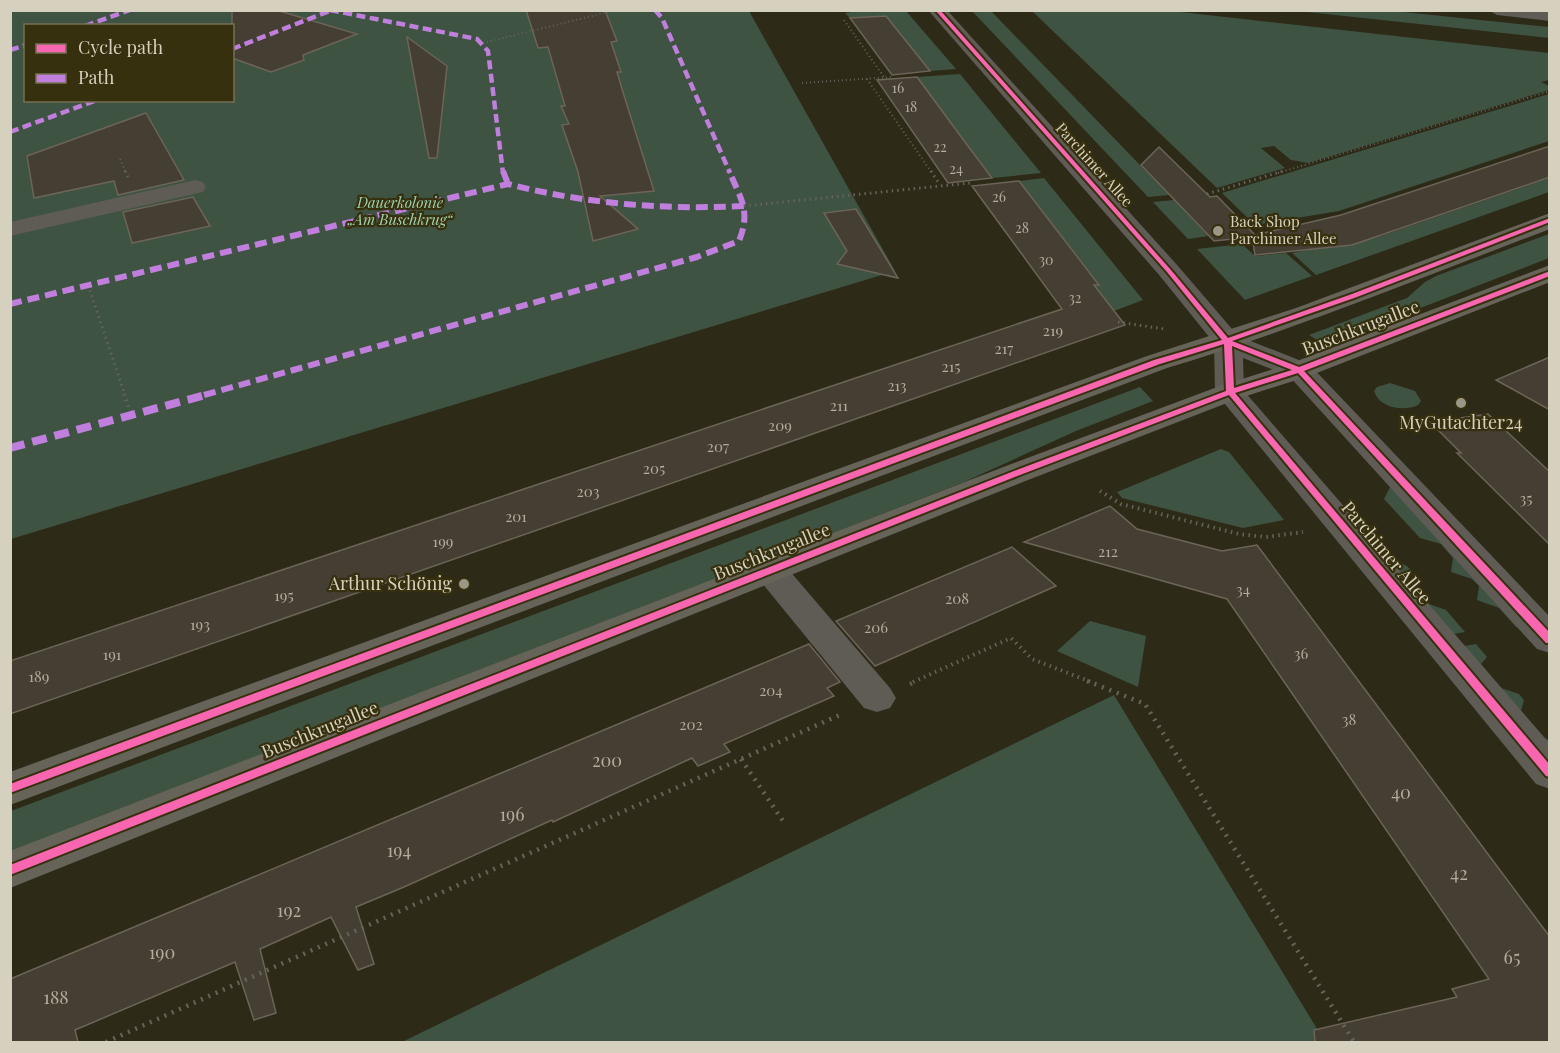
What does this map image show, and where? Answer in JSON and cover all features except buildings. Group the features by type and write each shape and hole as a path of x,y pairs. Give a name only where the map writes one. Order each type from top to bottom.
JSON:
{"main road":[{"name":"Buschkrugallee","path":"10,789 1157,362 1228,342 1550,220"},
{"name":"Buschkrugallee","path":"10,870 770,570 1230,392 1299,370 1550,273"}],"street":[{"name":"Parchimer Allee","path":"936,10 1169,271 1228,342 1299,370 1550,640"},
{"path":"1497,10 1550,16"},
{"path":"10,229 195,187"},
{"path":"1228,342 1230,392"},
{"name":"Parchimer Allee","path":"1230,392 1550,773"},
{"path":"770,570 877,698"}],"path":[{"path":"483,43 616,10"},
{"path":"844,20 885,77"},
{"path":"802,83 893,77"},
{"path":"867,79 940,185"},
{"path":"1207,194 1550,92"},
{"path":"744,206 970,183"},
{"path":"87,285 131,414"},
{"path":"1118,322 1170,330"},
{"path":"1100,491 1121,504 1239,534 1266,537 1342,525"},
{"path":"106,1042 115,1041 1011,638 1032,659 1145,704 1354,1042"},
{"path":"741,759 783,821"}],"green space":[{"path":"865,10 906,11 956,69 930,71 886,16 850,18 845,13"},
{"name":"Dauerkolonie „Am Buschkrug“","path":"11,11 749,11 895,271 11,539"},
{"path":"972,11 991,11 1169,195 1148,197"},
{"path":"1032,11 1172,11 1549,53 1549,80 1541,82 1549,86 1549,90 1308,163 1291,160 1274,146 1261,148 1285,168 1217,188"},
{"path":"1298,11 1394,11 1549,27 1549,38"},
{"path":"960,74 1041,173 993,178 916,77"},
{"path":"1549,94 1549,141 1339,211 1255,225 1222,193"},
{"path":"1044,178 1143,300 1114,311 1094,285 1099,284 1019,181"},
{"path":"1549,178 1549,192 1316,275 1292,253 1381,236"},
{"path":"1174,200 1208,236 1188,239 1153,202"},
{"path":"1549,234 1549,258 1325,345 1309,335 1407,298 1425,282 1436,276"},
{"path":"1242,244 1255,256 1286,253 1312,276 1245,300 1197,249"},
{"path":"1390,383 1415,391 1421,401 1418,405 1406,408 1386,405 1374,391 1377,387"},
{"path":"1140,387 1153,401 1076,431 964,482 11,853 11,811"},
{"path":"1221,449 1229,452 1284,520 1243,528 1122,498 1117,492"},
{"path":"1392,483 1523,626 1516,627 1499,608 1477,600 1479,586 1472,579 1451,572 1453,558 1441,544 1420,538 1384,499"},
{"path":"1367,539 1375,543 1390,558 1408,567 1411,570 1405,577 1429,604 1446,610 1465,632 1448,635"},
{"path":"1090,621 1146,636 1138,687 1057,651"},
{"path":"1476,644 1487,657 1481,664 1501,688 1519,694 1524,700 1521,711 1543,737 1549,740 1549,754 1459,647"},
{"path":"1114,695 1325,1042 402,1042"}],"marked path":[{"path":"91,24 130,10"},
{"path":"330,10 477,39 488,51 504,177 508,184"},
{"path":"234,48 332,10"},
{"path":"10,448 439,331 697,257 739,241 746,224 744,206 662,18 655,10"},
{"path":"10,50 24,46"},
{"path":"10,132 92,102"},
{"path":"10,304 508,184 566,197 625,205 685,208 744,206"}],"cycle path":[{"path":"937,10 1169,271 1228,342 1299,370 1550,640"},
{"path":"10,789 1157,362 1257,331 1550,220"},
{"path":"10,870 1017,473 1230,392 1299,370 1550,273"},
{"path":"1228,342 1230,392 1550,773"}],"place":[{"name":"Back Shop Parchimer Allee","path":"1218,231"},
{"name":"MyGutachter24","path":"1461,403"},
{"name":"Arthur Schönig","path":"464,584"}]}
